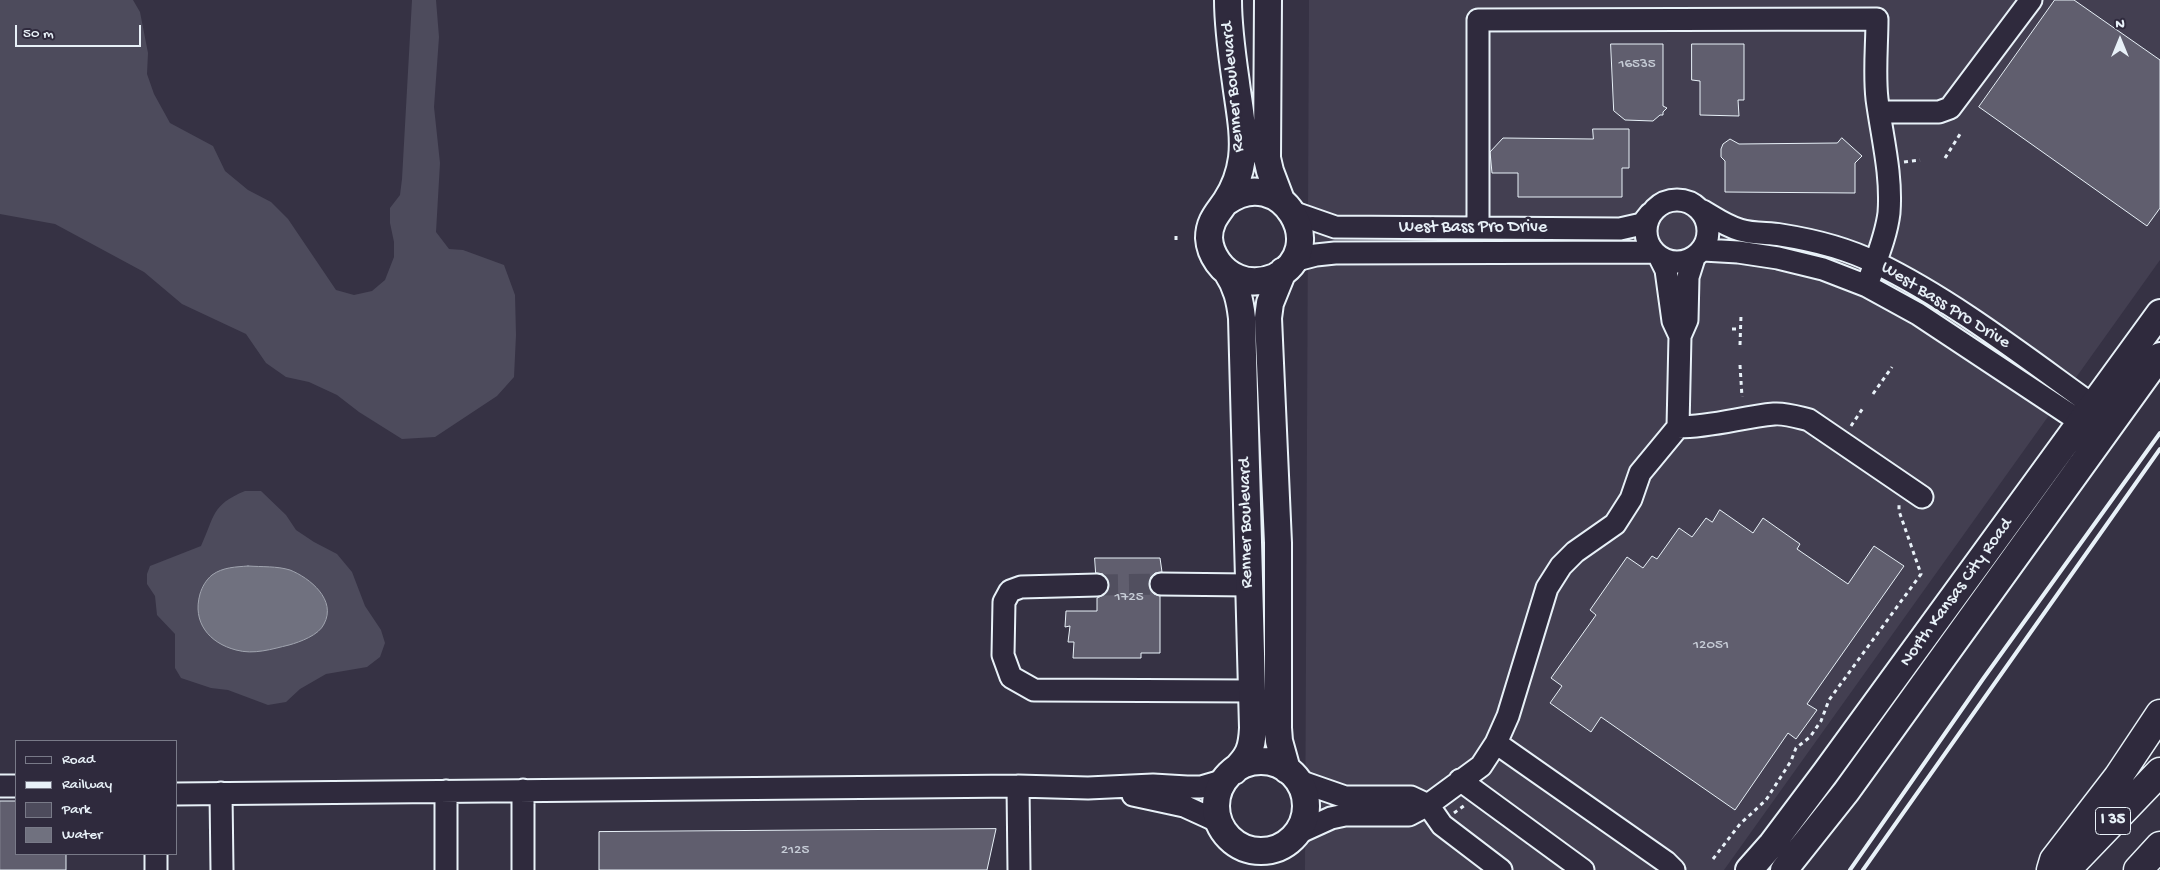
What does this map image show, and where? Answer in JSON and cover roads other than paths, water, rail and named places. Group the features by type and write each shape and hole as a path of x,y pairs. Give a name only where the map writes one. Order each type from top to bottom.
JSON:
{"highway":[{"path":"2051,870 2054,860 2118,777 2160,714"},
{"name":"I 35","path":"2066,870 2160,772"},
{"path":"2138,870 2160,846"}],"main road":[{"name":"Renner Boulevard","path":"1226,202 1239,171 1242,143 1240,112 1231,51 1228,0"},
{"name":"Renner Boulevard","path":"1268,0 1267,158 1270,171 1287,206"},
{"path":"1254,192 1268,194 1287,206 1298,224 1300,236 1298,249 1288,266 1270,279 1256,281 1241,280 1227,272 1216,261 1209,238 1212,222 1226,202 1239,194 1254,192"},
{"name":"Renner Boulevard","path":"1288,266 1270,303 1268,318 1278,543 1278,728 1279,742 1293,775"},
{"name":"Renner Boulevard","path":"1227,272 1239,298 1242,318 1252,691 1252,743 1247,758 1229,775"},
{"name":"North Kansas City Road","path":"1784,870 1846,792 2098,421 2160,313"},
{"name":"North Kansas City Road","path":"1749,870 1772,844 2098,421 2160,356"},
{"path":"1250,870 1244,855 1224,830 1216,807 1218,793 1229,775 1246,764 1260,761 1274,763 1293,775 1304,793 1306,807 1304,821 1293,838 1281,870"},
{"path":"1224,830 1240,846 1252,850 1265,851 1278,848 1293,838"}],"street":[{"path":"1879,112 1939,112 1950,108 2031,0"},
{"path":"1478,228 1478,20 1677,9 1876,18 1876,97 1886,150 1890,194 1882,244 1867,286"},
{"path":"1293,838 1331,818 1346,815 1409,814 1428,805 1481,766 1496,743 1508,716 1547,588 1561,566 1575,552 1614,524 1631,499 1640,473 1678,427 1680,336 1687,320 1688,277 1698,254 1707,241 1709,231 1708,220 1702,211 1686,200 1676,199 1666,201 1657,206 1650,214 1646,234 1648,244 1666,270 1673,321 1680,336"},
{"name":"West Bass Pro Drive","path":"1287,206 1335,228 1620,229 1642,224 1650,214"},
{"name":"West Bass Pro Drive","path":"1702,211 1724,224 1741,230 1783,236 1828,246 1875,262 1921,287 1961,313 2098,421"},
{"name":"West Bass Pro Drive","path":"1698,254 1738,252 1778,258 1823,269 1867,286 1918,314 2098,421"},
{"name":"West Bass Pro Drive","path":"1288,266 1316,255 1334,253 1657,255"},
{"path":"1657,255 1673,262 1684,262 1698,254"},
{"path":"1678,427 1703,427 1775,414 1809,420 1922,497"},
{"path":"1161,584 1248,585"},
{"path":"1097,585 1021,587 1010,592 1004,602 1003,655 1011,677 1034,690 1252,691"},
{"path":"1496,743 1667,867"},
{"path":"178,794 1018,786 1088,788 1153,785 1201,787 1229,775"},
{"path":"1293,775 1346,797 1411,797 1428,805 1442,825 1501,870"},
{"path":"1460,780 1583,870"},
{"path":"0,786 15,786"},
{"path":"1018,786 1019,870"},
{"path":"1088,788 1137,795 1184,806 1224,830"},
{"path":"523,790 523,870"},
{"path":"446,791 446,870"},
{"path":"221,793 222,870"},
{"path":"156,855 156,870"}],"water":[{"path":"248,566 275,567 290,570 306,578 319,591 327,607 327,615 322,628 309,638 298,642 256,652 226,647 211,637 205,630 198,614 198,604 203,586 212,575 221,570"}],"tunnel":[{"path":"1097,585 1161,584"}],"railway":[{"path":"1850,870 1983,679 2160,433"},
{"path":"1863,870 2160,449"}]}
